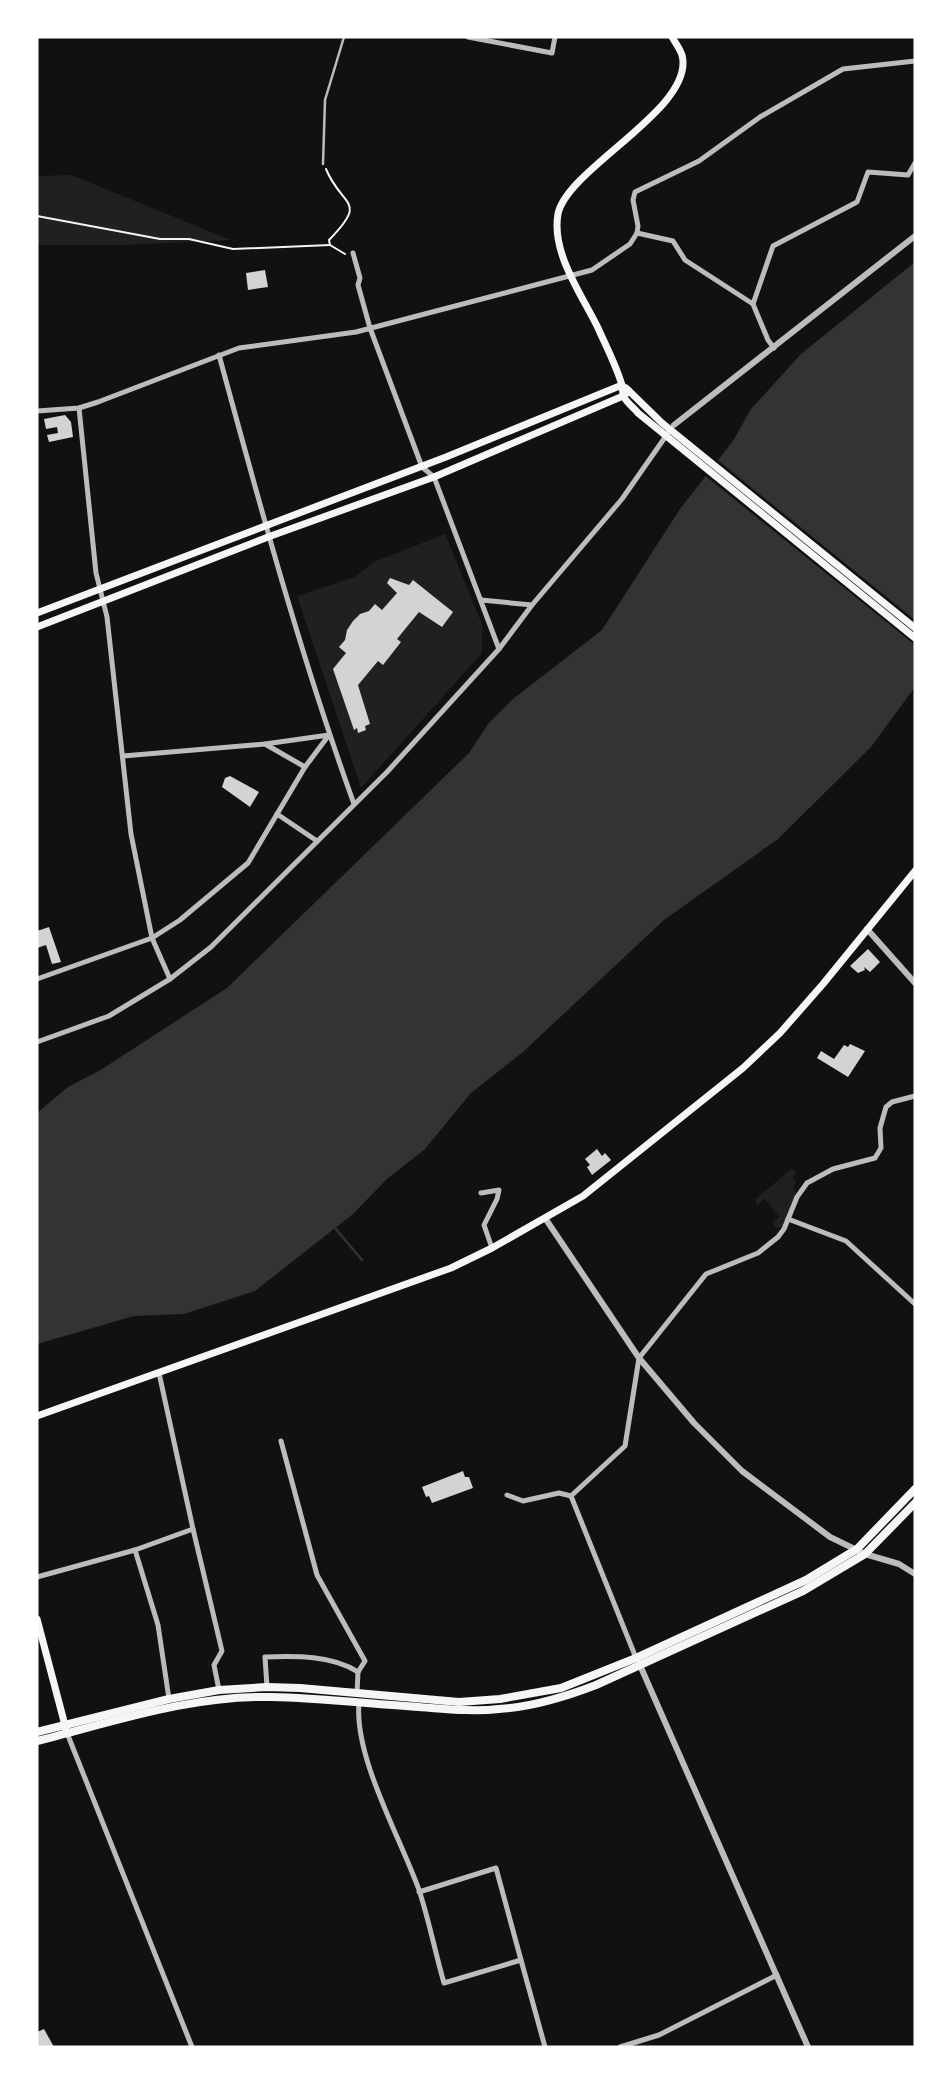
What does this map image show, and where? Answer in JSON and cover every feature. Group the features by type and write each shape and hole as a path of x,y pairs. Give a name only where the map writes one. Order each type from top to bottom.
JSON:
{"main road":[{"path":"672,37 682,56 682,72 674,90 563,202 558,214 561,252 610,353 625,391 638,413 659,426 915,628"},
{"path":"37,613 625,391"},
{"path":"37,627 268,537 434,477 625,391"},
{"path":"659,426 915,638"},
{"path":"37,1416 451,1268 545,1218 598,1185 743,1068 780,1033 915,870"},
{"path":"861,1552 915,1489"},
{"path":"37,1732 65,1729 187,1704 229,1699 358,1698 459,1702 500,1699 561,1688 638,1661 861,1552 915,1503"},
{"path":"37,1619 65,1729"},
{"path":"37,1741 65,1729 169,1699 219,1690 267,1687 358,1698"}],"street":[{"path":"472,37 552,53 555,37"},
{"path":"37,411 79,408 239,348 370,328 592,270 630,244 637,233 633,200 635,192 699,161 760,117 843,69 915,61"},
{"path":"753,304 773,246 857,202 868,172 908,176 915,163"},
{"path":"637,233 673,241 685,260 753,304 774,348"},
{"path":"37,1042 109,1016 170,979 211,947 354,804 499,649 532,605 616,507 674,425 915,236"},
{"path":"351,254 360,278 358,285 370,328 422,467 434,477 499,649"},
{"path":"219,355 268,537 329,735 354,804"},
{"path":"79,408 99,588 107,617 131,834 152,938 170,979"},
{"path":"481,600 532,605"},
{"path":"123,756 265,744 329,735"},
{"path":"37,979 152,938 180,920 248,863 305,767 329,735"},
{"path":"265,744 305,767"},
{"path":"277,814 317,841"},
{"path":"867,929 915,983"},
{"path":"571,1496 625,1446 639,1358 706,1274 758,1253 778,1237 807,1183 833,1169 875,1158 881,1148 882,1113 892,1102 915,1096"},
{"path":"481,1193 499,1190 484,1225 492,1248"},
{"path":"545,1218 639,1358 694,1423 742,1471 830,1537 861,1552 898,1564 915,1574"},
{"path":"788,1219 846,1241 915,1304"},
{"path":"159,1373 192,1530 222,1651 214,1665 219,1690"},
{"path":"281,1441 317,1575 365,1661 358,1672 357,1727 370,1768 419,1892 443,1983 521,1960"},
{"path":"508,1495 523,1501 559,1493 571,1496"},
{"path":"571,1496 638,1661 808,2047"},
{"path":"37,1577 135,1550 192,1530"},
{"path":"135,1550 158,1625 169,1699"},
{"path":"267,1687 265,1657 327,1659 337,1664 349,1665 358,1672"},
{"path":"65,1729 192,2047"},
{"path":"419,1892 496,1868 545,2047"},
{"path":"620,2047 659,2035 777,1975"}],"lane":[{"path":"323,164 326,100 344,37"}],"path":[{"path":"323,164 329,181 348,200 351,210 348,220 329,240 330,245"},
{"path":"37,216 160,239 189,239 233,249 330,245 351,254"}],"shaded area":[{"path":"71,175 231,240 124,245 37,245 37,176"},
{"path":"915,262 915,687 871,747 778,839 664,920 523,1052 471,1093 425,1149 387,1179 353,1214 255,1291 184,1314 134,1316 37,1344 37,1113 68,1087 99,1071 227,988 469,753 488,724 513,699 602,630 680,509 733,441 751,409 801,354"},
{"path":"445,534 482,624 482,653 361,788 297,596 355,577 374,562"},
{"path":"792,1168 796,1173 793,1177 796,1182 793,1188 796,1193 782,1227 777,1228 772,1223 779,1217 765,1199 757,1205 755,1200"}],"pier":[{"path":"715,458 915,620 915,645 703,474"}],"building":[{"path":"265,270 268,287 248,290 246,273"},
{"path":"65,415 71,422 73,437 49,442 47,435 58,433 57,427 46,429 44,419"},
{"path":"390,578 409,585 413,580 453,612 442,627 419,612 397,639 401,642 383,665 378,661 358,685 370,724 365,726 366,730 358,733 357,728 354,730 333,669 346,653 339,647 353,621 375,604 382,610 397,593 387,583"},
{"path":"230,776 259,792 250,807 222,787 225,778"},
{"path":"49,927 61,962 52,964 46,945 37,948 37,931"},
{"path":"868,949 880,962 870,972 864,967 865,970 858,973 850,966"},
{"path":"850,1044 865,1051 848,1077 817,1058 821,1051 834,1059 844,1045 848,1047"},
{"path":"597,1149 602,1156 605,1153 611,1160 592,1175 587,1167 590,1165 585,1159"},
{"path":"463,1471 465,1477 469,1477 473,1488 432,1503 429,1496 426,1497 422,1487"},
{"path":"44,2029 54,2047 37,2047 37,2032"}],"waterway":[{"path":"335,1228 362,1260"}]}
